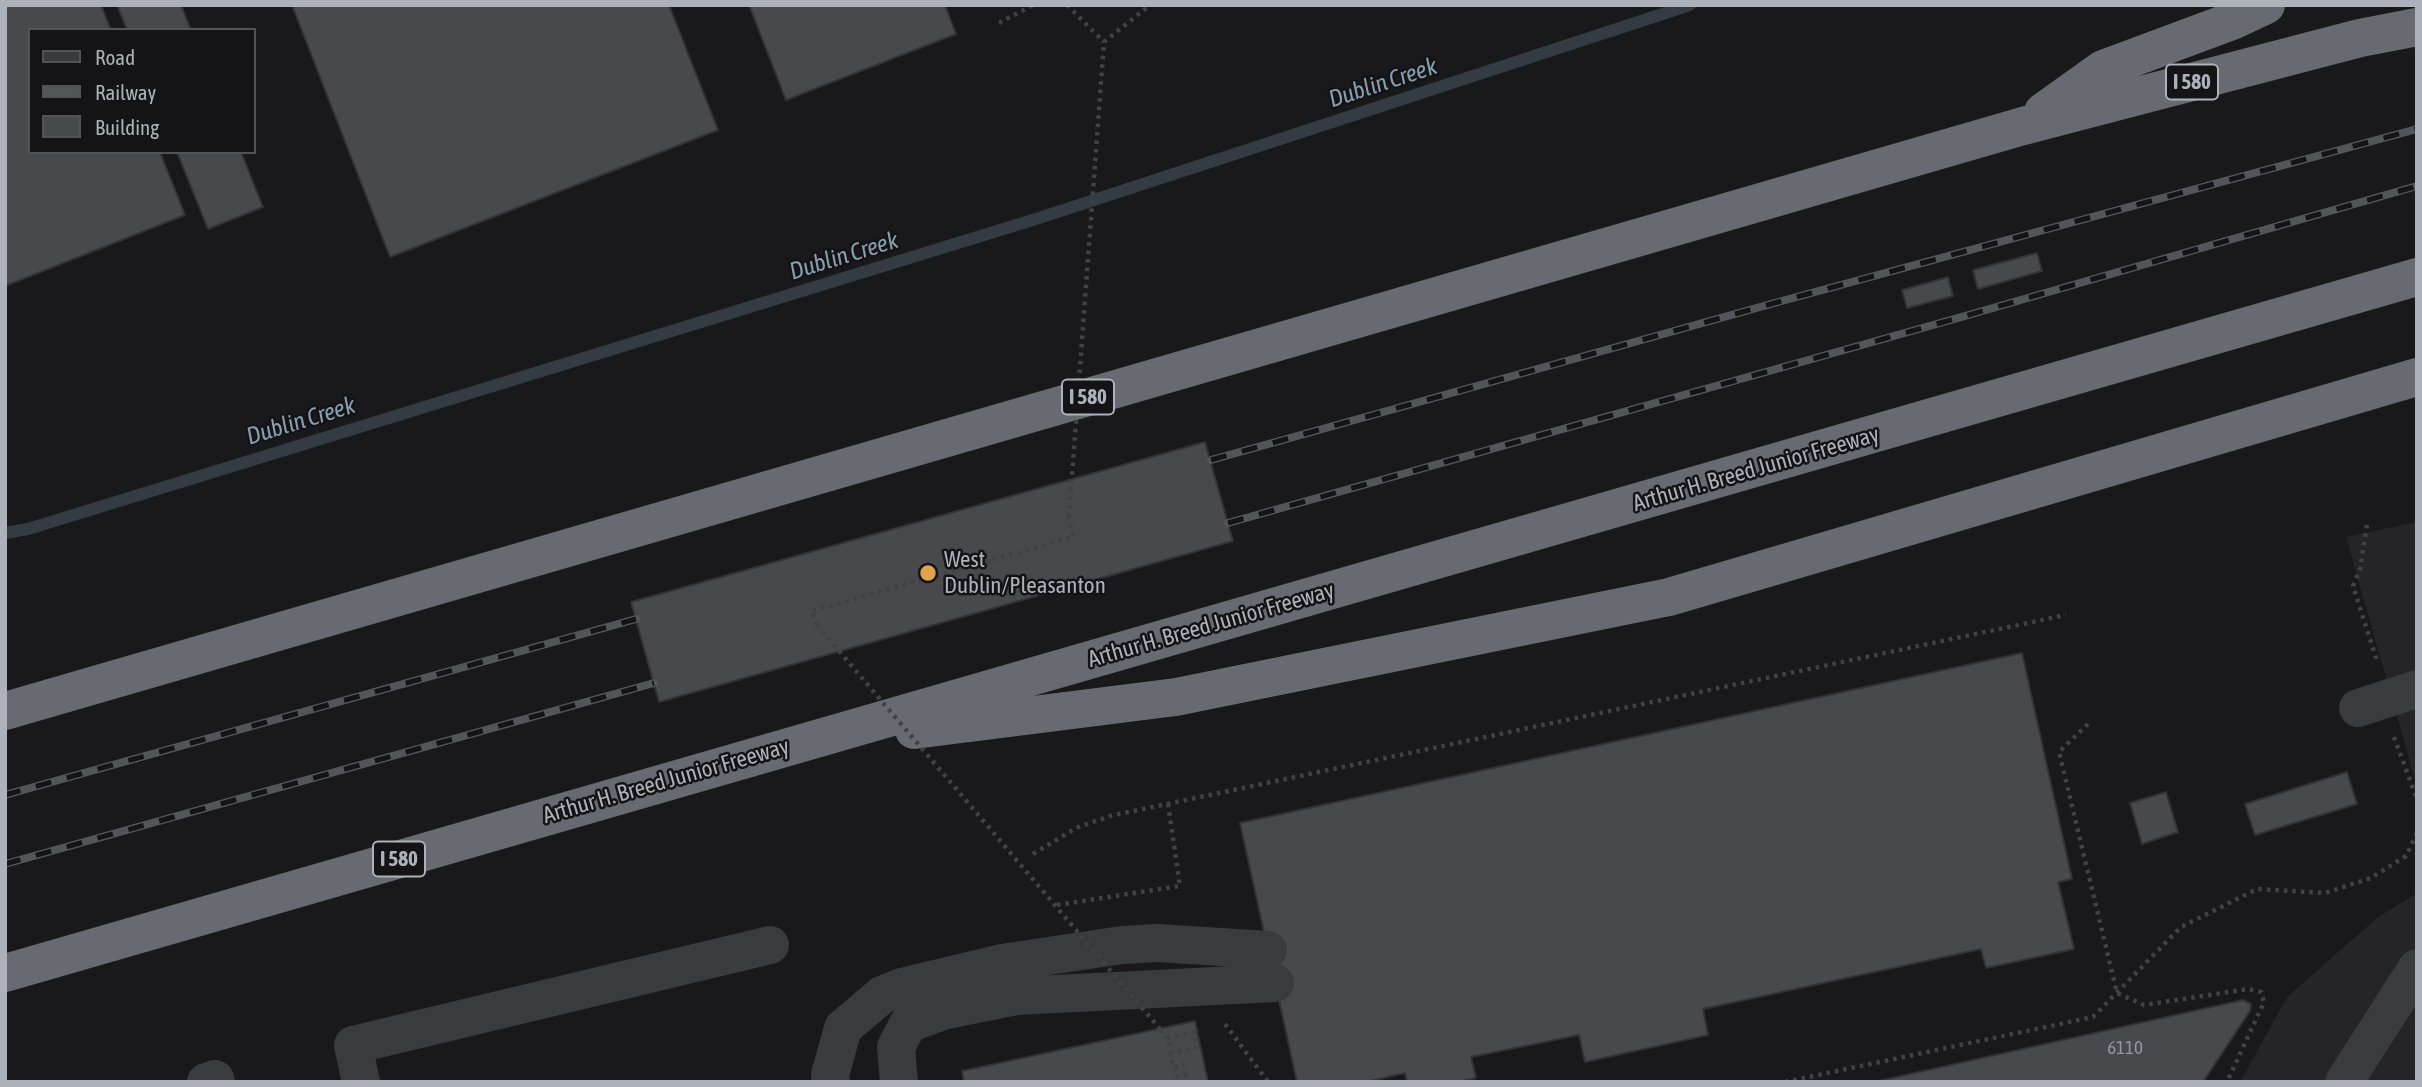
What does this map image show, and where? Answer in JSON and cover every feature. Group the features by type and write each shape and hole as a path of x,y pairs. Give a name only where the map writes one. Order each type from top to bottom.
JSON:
{"highway":[{"path":"2024,126 2103,69 2232,21 2266,5"},
{"path":"2360,38 2417,15"},
{"name":"I 580","path":"5,710 2024,126 2360,38 2417,27"},
{"name":"Arthur H. Breed Junior Freeway","path":"5,973 2417,277"},
{"path":"793,744 1176,697 1669,597 2417,377"}],"lane":[{"path":"2358,708 2417,689"},
{"path":"831,1082 830,1074 843,1028 882,995 902,987 1002,963 1122,945 1158,943 1271,966 1016,996 946,1010 908,1024 896,1047 899,1082"},
{"path":"361,1082 353,1045 770,945"},
{"path":"2344,1082 2417,968"},
{"path":"206,1082 215,1079 216,1082"}],"path":[{"path":"999,23 1033,5"},
{"path":"1067,5 1104,42"},
{"path":"1150,5 1104,42 1069,517 1073,537 811,611 817,625 1160,1029 1167,1038 1176,1077 1189,1074"},
{"path":"1033,854 1076,828 1110,816 2066,615"},
{"path":"2088,724 2059,752 2117,993"},
{"path":"1057,905 1181,886 1168,804"},
{"path":"1785,1082 2093,1017 2180,928 2257,889 2325,893 2371,878 2406,856 2417,833"},
{"path":"2117,993 2144,1005 2248,989 2261,992 2264,1002 2227,1082"},
{"path":"1228,1029 1268,1082"},
{"path":"1167,1038 1194,1032 1197,1047 1171,1053"},
{"path":"1174,1067 1187,1063"}],"shaded area":[{"path":"2417,522 2417,787 2346,537"},
{"path":"2417,893 2417,1082 2240,1082 2287,997 2377,918"}],"building":[{"path":"5,5 101,5 110,28 28,28 28,154 161,154 185,215 5,286"},
{"path":"117,5 181,5 190,28 126,28"},
{"path":"292,5 669,5 718,130 390,257"},
{"path":"749,5 945,5 956,34 786,100"},
{"path":"178,154 242,154 263,207 208,229"},
{"path":"2037,253 2042,271 1978,289 1973,270"},
{"path":"1948,277 1953,296 1907,308 1902,290"},
{"path":"1205,442 1233,541 659,702 631,602"},
{"path":"2022,653 2072,879 2058,882 2074,949 1986,968 1981,949 1703,1009 1708,1035 1585,1062 1579,1035 1471,1057 1476,1078 1458,1082 1407,1082 1405,1073 1366,1082 1297,1082 1240,823"},
{"path":"2347,772 2357,804 2255,835 2245,804"},
{"path":"2166,792 2178,832 2142,844 2130,803"},
{"path":"2243,1000 2251,1004 2250,1011 2203,1082 1874,1082"},
{"path":"1195,1021 1208,1082 964,1082 962,1071"}],"waterway":[{"name":"Dublin Creek","path":"5,533 28,529 1036,219 1690,5"}],"railway":[{"path":"1211,460 1778,302 2417,129"},
{"path":"1228,523 2417,186"},
{"path":"5,795 636,619"},
{"path":"5,864 654,683"}],"place":[{"name":"West Dublin/Pleasanton","path":"928,573"}]}
